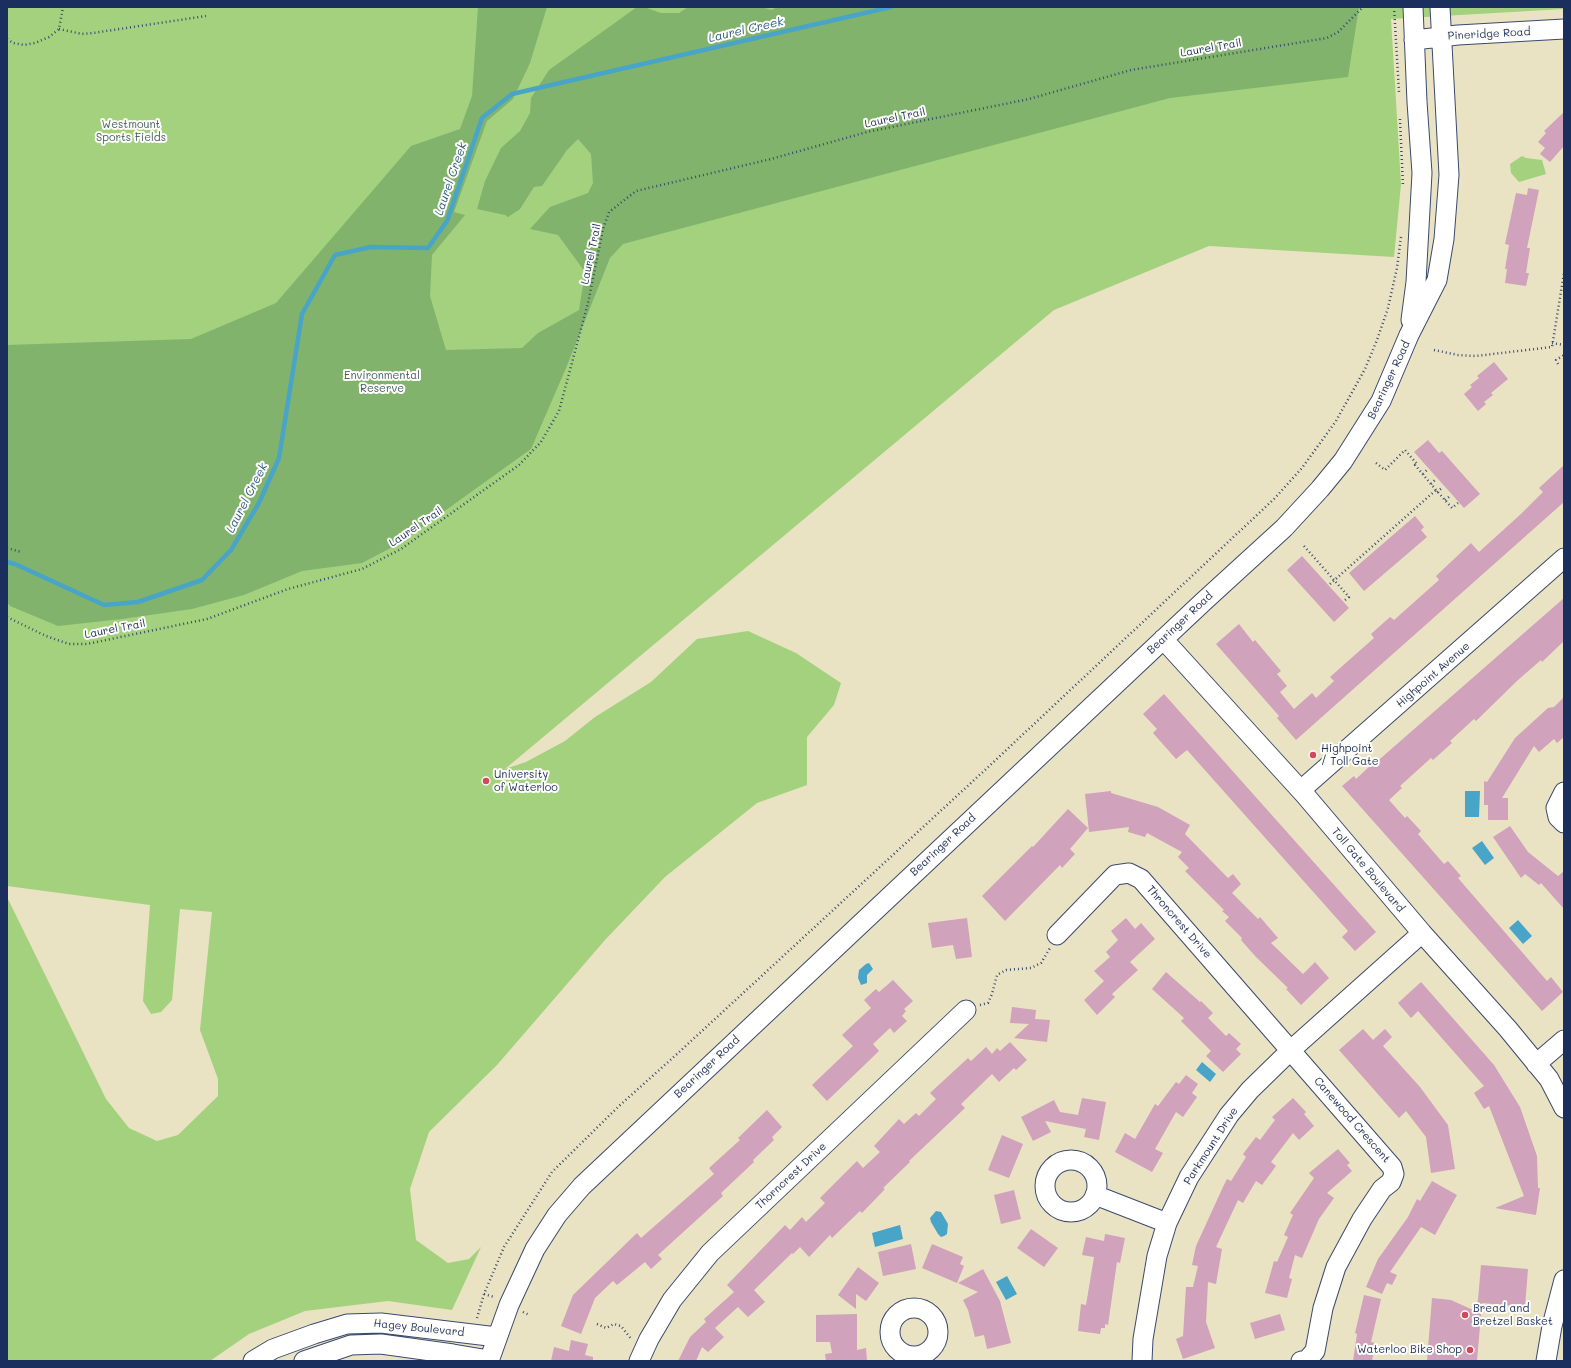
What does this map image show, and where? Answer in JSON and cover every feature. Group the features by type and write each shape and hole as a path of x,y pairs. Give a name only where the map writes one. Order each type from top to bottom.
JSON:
{"street":[{"name":"Bearinger Road","path":"1410,335 1416,282 1422,173 1413,7"},
{"name":"Bearinger Road","path":"489,1361 509,1305 535,1249 557,1215 582,1186 1163,639 1284,528 1339,467 1361,435 1381,401 1410,335 1437,280 1444,239 1450,175 1440,7"},
{"name":"Pineridge Road","path":"1414,40 1442,36 1564,29"},
{"name":"Highpoint Avenue","path":"1301,790 1564,558"},
{"name":"Toll Gate Boulevard","path":"1163,639 1301,790 1422,934 1508,1028 1553,1085 1564,1108"},
{"path":"1564,792 1556,808 1558,817 1564,823"},
{"name":"Throncrest Drive","path":"1057,935 1115,875 1129,872 1141,879 1291,1050"},
{"name":"Parkmount Drive","path":"1142,1361 1143,1339 1157,1256 1167,1223 1189,1177 1229,1115 1250,1090 1291,1050 1422,934"},
{"name":"Thorncrest Drive","path":"640,1361 647,1344 672,1300 710,1253 966,1010"},
{"path":"1536,1064 1564,1040"},
{"name":"Canewood Crescent","path":"1291,1050 1374,1144 1392,1167 1394,1174 1391,1182 1382,1189 1362,1219 1336,1267 1323,1308 1315,1351 1307,1360 1301,1361"},
{"path":"1095,1195 1167,1223"},
{"path":"1546,1361 1552,1326 1564,1280"},
{"name":"Hagey Boulevard","path":"253,1361 273,1349 347,1324 381,1323 497,1337"},
{"name":"Hagey Boulevard","path":"304,1361 351,1345 381,1344 453,1354 489,1361"}],"path":[{"path":"7,39 13,43 24,45 36,43 49,37 59,29 63,7"},
{"name":"Laurel Trail","path":"7,617 69,644 87,644 207,619 288,589 362,569 401,549 519,466 541,442 559,411 588,303 603,229 609,212 636,191 771,159 867,132 1029,99 1131,70 1327,38 1338,32 1363,7"},
{"path":"1394,7 1399,99"},
{"path":"59,29 82,34 206,16"},
{"path":"1400,115 1403,192"},
{"path":"476,1321 484,1294 504,1247 552,1172 619,1106 979,776 1269,504 1302,468 1336,421 1378,340 1388,308 1397,268 1402,230"},
{"path":"1434,350 1458,355 1488,355 1552,347 1564,273"},
{"path":"1552,343 1564,346"},
{"path":"1558,364 1556,360 1564,355"},
{"path":"1376,463 1385,470 1405,450 1417,464 1415,465 1452,508 1458,504"},
{"path":"1423,474 1427,470"},
{"path":"1431,484 1436,479"},
{"path":"1330,584 1349,570 1356,561 1400,522 1412,514 1443,487"},
{"path":"1445,500 1450,496"},
{"path":"1400,522 1403,525"},
{"path":"1391,530 1394,533"},
{"path":"1383,538 1386,541"},
{"path":"1374,545 1377,548"},
{"path":"1304,546 1349,597 1345,600"},
{"path":"7,548 21,552"},
{"path":"1365,553 1368,556"},
{"path":"1308,559 1312,555"},
{"path":"1356,561 1359,564"},
{"path":"1315,566 1319,563"},
{"path":"1324,575 1327,572"},
{"path":"1338,591 1341,588"},
{"path":"966,1010 988,1003 997,975 1006,970 1031,968 1042,963 1057,935"},
{"path":"484,1294 494,1298"},
{"path":"523,1312 529,1314"},
{"path":"597,1324 606,1328 614,1324 621,1326 627,1332 631,1340 637,1339 647,1344"}],"green space":[{"name":"Environmental Reserve","path":"7,7 1564,7 1564,9 1391,19 1401,184 1394,257 1209,246 1054,310 505,769 526,762 565,741 595,717 651,682 697,639 748,631 796,653 841,683 834,705 807,737 807,785 757,803 665,877 605,940 497,1065 429,1132 410,1189 416,1240 448,1263 469,1259 481,1247 452,1310 388,1301 305,1311 249,1334 210,1361 7,1361 7,897 106,1099 129,1128 157,1141 178,1135 218,1096 218,1079 200,1030 212,912 180,909 172,1000 161,1012 151,1014 143,1001 150,905 7,886"},
{"path":"478,7 547,7 530,63 513,99 487,121 454,212 465,215 432,255 430,296 446,350 522,348 538,333 579,310 585,272 558,235 530,229 550,207 588,193 593,183 591,154 578,139 567,150 542,186 534,187 520,209 508,217 477,209 485,181 501,148 520,131 530,113 531,98 549,70 637,7 644,7 661,13 679,13 688,7 762,7 771,10 778,7 1359,7 1348,77 1170,98 623,244 610,258 566,368 531,449 400,543 362,563 302,571 244,595 192,609 122,619 58,626 10,606 7,602 7,345 191,339 276,303 411,146 460,129 472,96"},
{"path":"1522,156 1542,160 1546,174 1519,182 1511,173 1510,164"}],"water":[{"path":"1465,791 1480,791 1479,817 1465,817"},
{"path":"1482,841 1494,858 1485,865 1472,848"},
{"path":"1518,920 1532,936 1523,944 1509,928"},
{"path":"869,963 873,969 867,975 867,983 861,985 858,978 859,970"},
{"path":"1202,1062 1216,1074 1210,1082 1196,1070"},
{"path":"936,1211 941,1212 948,1224 947,1234 941,1237 930,1218"},
{"path":"900,1225 903,1239 875,1247 872,1233"},
{"path":"1007,1276 1017,1294 1006,1300 996,1282"}],"building":[{"path":"1564,112 1564,146 1550,162 1540,154 1545,148 1538,142 1546,133 1544,131"},
{"path":"1528,188 1539,190 1527,248 1530,248 1526,273 1529,273 1526,286 1505,283 1507,269 1505,269 1509,245 1505,244 1516,193 1527,195"},
{"path":"1494,362 1508,379 1491,393 1493,395 1484,402 1486,404 1478,411 1464,394 1472,387 1470,385 1479,378 1477,376"},
{"path":"1428,440 1439,453 1442,451 1480,494 1464,508 1414,452"},
{"path":"1564,465 1564,502 1296,740 1277,718 1279,716 1216,644 1239,624 1253,642 1255,640 1281,671 1277,674 1287,686 1280,692 1294,709 1312,693 1316,698 1334,681 1330,677 1374,638 1371,634 1390,617 1394,620 1439,580 1436,576 1471,543 1479,552 1543,492 1539,488"},
{"path":"1415,516 1424,527 1421,530 1427,537 1364,591 1349,573"},
{"path":"1302,556 1349,608 1334,622 1287,570"},
{"path":"1564,598 1564,641 1542,662 1541,660 1518,680 1476,721 1474,719 1450,741 1452,743 1433,760 1431,758 1400,786 1402,788 1389,800 1405,818 1407,816 1421,831 1418,834 1444,864 1448,861 1461,876 1458,878 1547,981 1551,977 1563,992 1542,1011 1342,786 1354,776 1356,779 1372,764 1373,765"},
{"path":"1164,694 1376,932 1355,951 1342,937 1348,931 1187,750 1176,759 1153,733 1157,729 1143,714"},
{"path":"1564,697 1564,737 1557,743 1554,739 1539,752 1534,746 1502,798 1508,798 1508,820 1488,820 1488,805 1484,805 1484,781 1487,782 1515,738 1548,708 1554,707"},
{"path":"1111,791 1111,793 1158,807 1190,825 1185,834 1228,878 1233,874 1241,884 1232,893 1258,919 1260,917 1278,938 1271,943 1303,974 1315,962 1329,978 1301,1005 1286,989 1288,988 1256,957 1241,940 1242,938 1225,921 1229,917 1222,911 1224,910 1185,871 1189,868 1178,857 1182,852 1147,833 1145,837 1128,832 1129,827 1089,832 1085,794"},
{"path":"1068,809 1088,828 1070,849 1075,854 1062,868 1060,865 1005,921 982,896 1032,846 1033,847"},
{"path":"1510,826 1528,852 1558,876 1564,871 1564,909 1541,883 1539,885 1525,874 1521,878 1493,837"},
{"path":"967,918 972,957 956,959 953,945 932,948 928,923"},
{"path":"1126,918 1135,929 1141,923 1155,939 1130,962 1138,970 1112,994 1115,997 1097,1015 1084,1000 1104,981 1094,971 1110,957 1106,952 1118,940 1111,931"},
{"path":"1166,972 1213,1013 1208,1018 1226,1036 1229,1033 1241,1044 1236,1049 1241,1054 1223,1072 1206,1056 1211,1051 1181,1021 1184,1018 1152,989"},
{"path":"893,980 913,1001 904,1009 906,1011 902,1016 907,1021 894,1033 890,1028 873,1044 879,1051 827,1101 812,1085 853,1046 842,1035 871,1008 864,1000 876,989 879,992"},
{"path":"1421,982 1494,1065 1520,1107 1537,1156 1538,1188 1540,1188 1536,1215 1495,1208 1524,1196 1489,1106 1484,1109 1474,1093 1484,1086 1418,1011 1411,1018 1398,1003"},
{"path":"1012,1007 1036,1010 1035,1019 1050,1020 1047,1042 1014,1038 1029,1024 1010,1023"},
{"path":"1363,1029 1373,1040 1385,1029 1392,1037 1383,1046 1420,1087 1448,1125 1455,1169 1431,1173 1426,1137 1406,1111 1399,1118 1339,1050"},
{"path":"1010,1042 1027,1060 1016,1070 1014,1068 999,1082 992,1074 961,1104 965,1108 909,1161 910,1162 883,1188 885,1189 862,1213 860,1211 832,1238 830,1235 809,1257 800,1247 793,1254 792,1253 754,1290 765,1302 748,1317 738,1307 715,1328 724,1337 708,1352 702,1347 696,1361 678,1361 690,1337 706,1322 704,1319 734,1292 727,1285 785,1225 790,1230 802,1217 806,1222 825,1203 820,1198 857,1161 863,1168 880,1152 874,1146 899,1119 904,1124 916,1113 919,1116 936,1099 930,1093 968,1058 971,1061 986,1047 992,1054 997,1048 1000,1051"},
{"path":"1186,1075 1198,1084 1192,1093 1197,1097 1183,1117 1176,1112 1155,1149 1163,1153 1152,1172 1115,1152 1125,1133 1135,1139 1155,1104 1158,1106 1176,1082 1179,1084"},
{"path":"1082,1098 1106,1102 1099,1140 1084,1137 1086,1129 1045,1121 1051,1132 1033,1141 1021,1117 1054,1100 1060,1112 1078,1115"},
{"path":"1293,1098 1306,1112 1304,1114 1314,1126 1299,1140 1293,1133 1271,1162 1276,1166 1262,1185 1256,1181 1243,1203 1238,1200 1216,1247 1222,1249 1216,1284 1208,1282 1206,1322 1215,1348 1183,1359 1176,1339 1183,1336 1186,1287 1193,1287 1198,1266 1192,1265 1196,1246 1227,1179 1231,1181 1246,1157 1243,1154 1256,1137 1260,1140 1275,1120 1272,1117"},
{"path":"767,1110 782,1127 772,1137 774,1140 753,1160 754,1162 721,1193 723,1196 658,1255 662,1259 651,1269 645,1262 617,1285 613,1281 595,1298 581,1334 561,1326 573,1295 637,1233 641,1238 714,1174 709,1168 740,1140 738,1138"},
{"path":"1002,1135 1023,1144 1009,1178 988,1170"},
{"path":"1338,1149 1350,1163 1347,1165 1352,1171 1327,1193 1334,1198 1319,1219 1302,1258 1295,1255 1289,1278 1292,1279 1287,1298 1265,1293 1274,1261 1277,1262 1288,1237 1284,1235 1293,1215 1290,1213 1314,1178 1309,1173"},
{"path":"1432,1181 1457,1195 1435,1235 1421,1227 1390,1272 1397,1275 1392,1285 1387,1283 1382,1294 1366,1287 1378,1259 1408,1217 1417,1199 1420,1201"},
{"path":"1014,1190 1021,1219 1001,1224 994,1195"},
{"path":"1031,1229 1058,1248 1044,1267 1017,1248"},
{"path":"1105,1234 1125,1238 1120,1263 1117,1262 1108,1325 1105,1324 1105,1328 1101,1328 1100,1334 1078,1331 1081,1304 1086,1305 1094,1257 1082,1255 1086,1237 1104,1241"},
{"path":"911,1244 916,1269 883,1276 878,1252"},
{"path":"932,1244 963,1257 960,1264 964,1266 957,1283 922,1268"},
{"path":"1481,1265 1528,1269 1525,1307 1482,1303 1477,1361 1427,1361 1432,1298 1451,1300 1473,1310 1478,1300"},
{"path":"858,1267 879,1283 866,1301 856,1294 856,1309 838,1295"},
{"path":"983,1269 1000,1301 1011,1343 987,1349 984,1335 975,1337 968,1310 963,1300 978,1292 958,1283"},
{"path":"1364,1295 1381,1299 1371,1342 1375,1343 1372,1361 1353,1361 1357,1334 1355,1333"},
{"path":"857,1314 857,1350 866,1348 867,1361 826,1361 825,1354 832,1353 830,1342 816,1342 816,1315"},
{"path":"1280,1314 1285,1330 1255,1339 1250,1323"},
{"path":"571,1340 588,1344 585,1355 593,1357 593,1361 551,1361 554,1347 569,1351"}],"waterway":[{"name":"Laurel Creek","path":"7,562 15,564 104,605 138,602 202,580 231,550 259,503 279,458 302,314 335,255 371,247 428,248 447,221 482,118 512,94 891,7"}],"place":[{"name":"Highpoint / Toll Gate","path":"1313,755"},
{"name":"University of Waterloo","path":"486,781"},
{"name":"Bread and Bretzel Basket","path":"1465,1315"},
{"name":"Waterloo Bike Shop","path":"1470,1350"}],"park label":[{"name":"Westmount Sports Fields","path":"131,131"}]}
